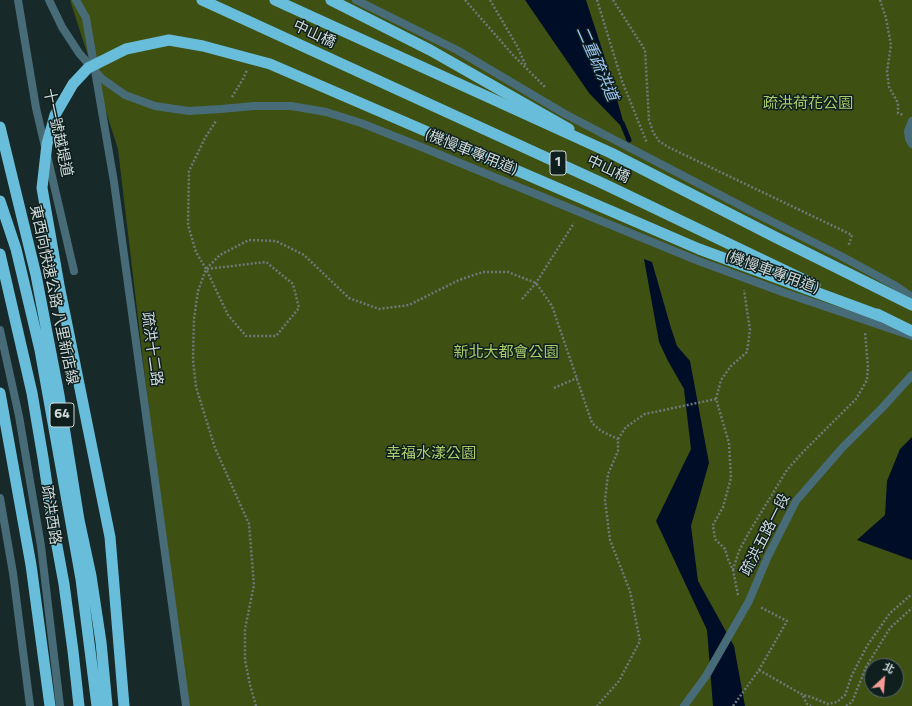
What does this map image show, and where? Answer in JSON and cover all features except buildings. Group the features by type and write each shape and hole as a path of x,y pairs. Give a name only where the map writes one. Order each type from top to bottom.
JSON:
{"highway":[{"name":"中山橋","path":"202,0 604,184 912,331"},
{"name":"中山橋","path":"275,0 611,153 912,305"},
{"path":"331,0 430,50 611,153"},
{"path":"124,706 110,537 59,285 42,188 47,144 55,115 73,84 88,68 126,49 169,40 203,46 270,64 699,249 882,317"},
{"name":"東西向快速公路 八里新店線","path":"0,127 36,275 59,395 79,520 92,583 101,642 107,706"},
{"path":"0,201 16,249 40,350 81,579 97,706"},
{"name":"64","path":"0,254 32,392 44,458 52,524 64,584 79,706"},
{"path":"0,394 31,565 50,706"}],"street":[{"name":"十一號越堤道","path":"18,0 36,108 74,271"},
{"name":"(機慢車專用道)","path":"49,0 62,27 79,53 101,78 125,94 155,106 189,111 254,106 291,106 326,112 361,123 414,144 696,260 785,293 912,336"},
{"name":"疏洪十二路","path":"76,0 86,18 114,182 186,706"},
{"path":"356,0 457,50 565,114 841,256 896,286 912,297"},
{"path":"912,121 908,131 909,139 912,144"},
{"name":"疏洪西路","path":"0,330 19,416 41,546 60,706"},
{"name":"疏洪五路一段","path":"684,706 706,676 749,601 768,556 796,501 842,448 912,375"},
{"path":"0,498 13,574 30,706"}],"path":[{"path":"466,0 513,55 548,90"},
{"path":"490,0 517,46 526,68"},
{"path":"597,0 622,81 648,143"},
{"path":"613,0 644,50 649,120 653,132 659,142 852,235 849,244 851,251"},
{"path":"880,0 886,18 891,45 887,72 889,87 898,103 898,113 905,115"},
{"path":"230,99 243,79 248,67"},
{"path":"206,269 266,262 294,284 298,308 276,336 246,336 228,315 206,269 196,252 188,225 188,171 205,138 218,118"},
{"path":"522,299 536,283 578,217"},
{"path":"256,706 245,660 245,629 254,585 250,524 215,448 196,387 194,373 194,319 198,291 206,269 220,255 249,240 276,241 304,255 349,298 379,309 409,305 459,280 483,272 508,272 536,283 552,306 564,345 592,423 601,431 618,439"},
{"path":"738,596 733,570 725,549 715,539 713,525 723,507 731,478 729,443 716,399 721,380 731,366 748,352 750,330 744,287"},
{"path":"733,570 739,551 748,534 787,470 856,399 867,380 868,367 865,330"},
{"path":"554,388 577,378"},
{"path":"597,706 619,681 640,641 630,591 610,540 605,500 608,474 618,451 618,439 626,427 645,414 716,399"},
{"path":"759,670 803,695 828,704 837,702 845,695 852,675 867,646 890,613 912,594"},
{"path":"733,706 759,670 787,621 760,607"},
{"path":"846,706 852,702 866,667 890,628 912,608"},
{"path":"803,695 807,704 811,706"}],"green space":[{"name":"幸福水漾公園","path":"70,0 912,0 912,706 184,706 118,149"}],"water":[{"path":"525,0 586,0 610,74 625,128 619,124 589,93"},
{"path":"644,259 652,262 677,346 690,361 709,463 691,526 698,581 734,646 745,706 713,706 707,630 656,521 691,449 684,389 659,342"},
{"path":"912,437 912,560 857,540 885,515 887,481 900,449"}],"waterway":[{"name":"二重疏洪道","path":"622,123 629,140"}],"park label":[{"name":"疏洪荷花公園","path":"808,104"},
{"name":"新北大都會公園","path":"506,353"}]}
